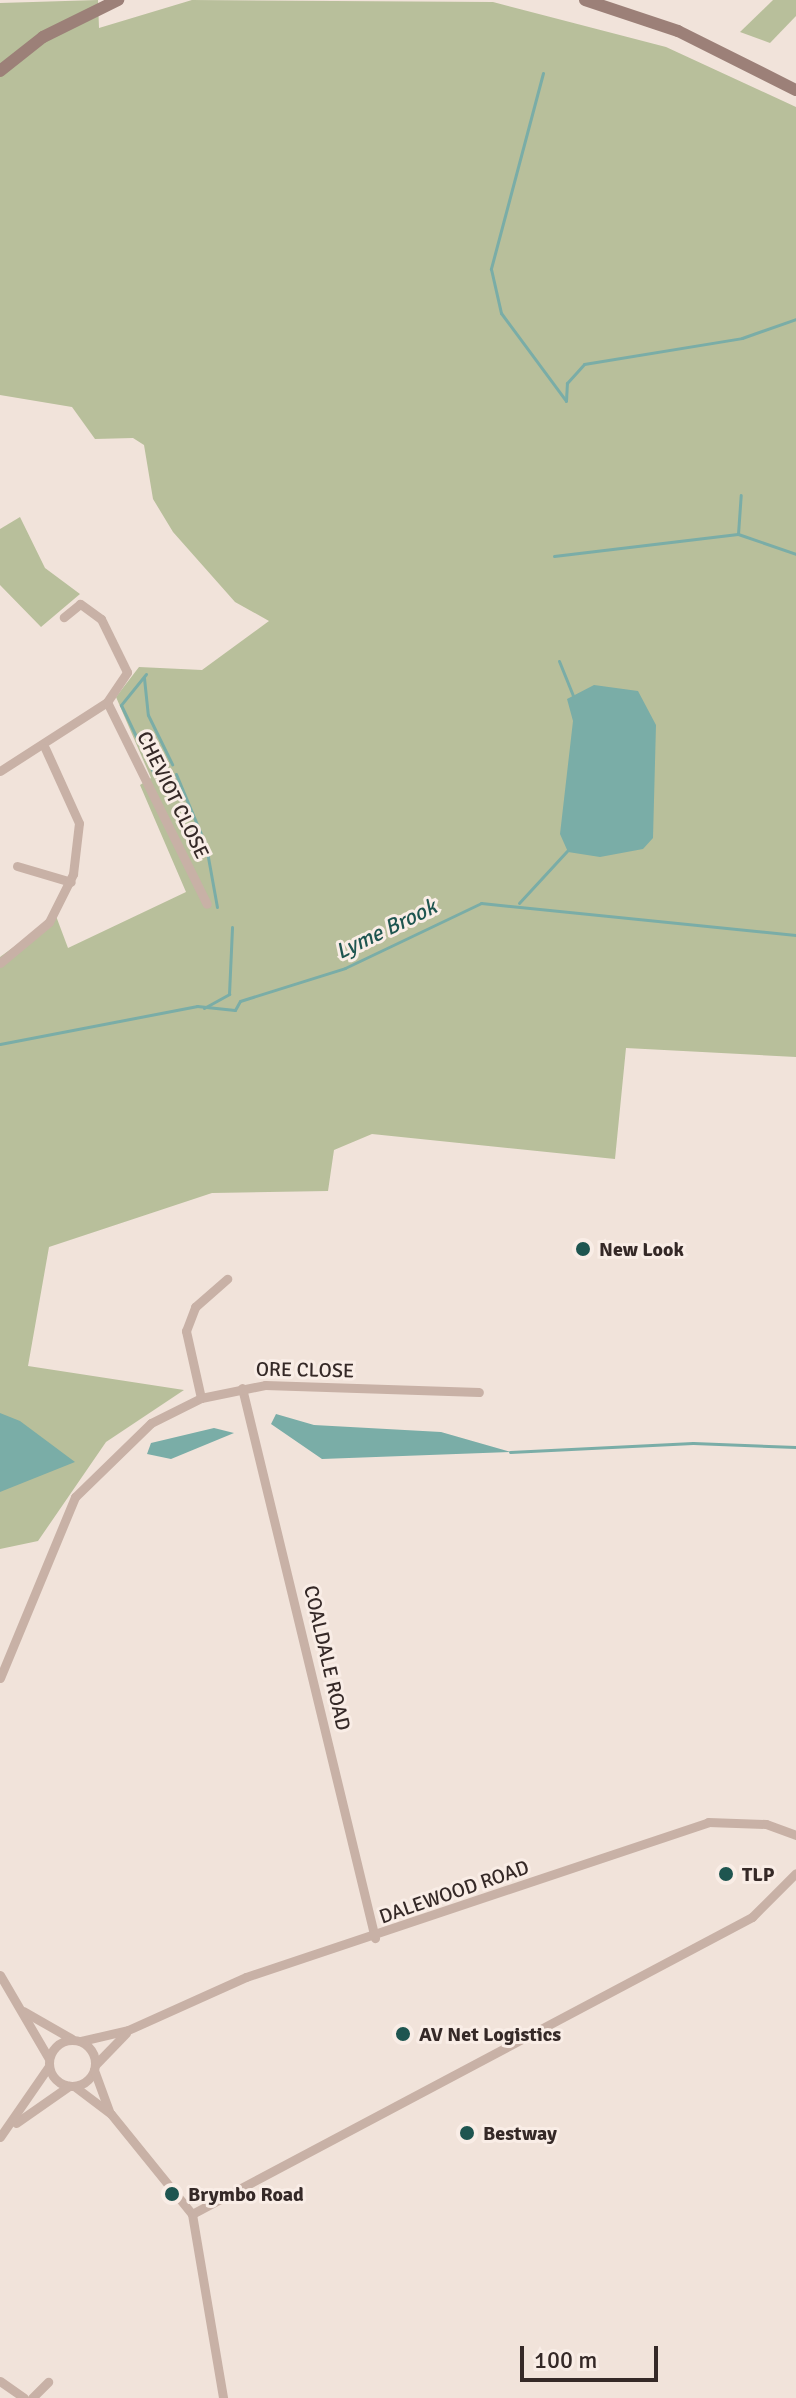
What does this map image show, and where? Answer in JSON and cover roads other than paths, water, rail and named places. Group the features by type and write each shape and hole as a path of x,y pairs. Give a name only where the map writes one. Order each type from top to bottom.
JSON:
{"main road":[{"path":"0,71 43,37 118,0"},
{"path":"585,0 678,31 796,90"}],"street":[{"path":"0,771 45,748 107,702 127,672 101,619 80,604 64,617"},
{"name":"CHEVIOT CLOSE","path":"107,702 207,904"},
{"path":"0,963 49,922 71,882 79,823 45,748"},
{"path":"17,866 71,882"},
{"path":"201,1398 186,1331 195,1307 227,1279"},
{"name":"ORE CLOSE","path":"0,1678 75,1497 122,1444 201,1398 242,1388 479,1392"},
{"name":"COALDALE ROAD","path":"242,1388 375,1938"},
{"name":"DALEWOOD ROAD","path":"78,2040 128,2030 246,1977 375,1938 708,1822 766,1824 796,1835"},
{"path":"192,2214 752,1917 796,1873"},
{"path":"0,1975 49,2062 71,2086 111,2114 192,2214 203,2244 223,2398"},
{"path":"21,2009 78,2040 95,2067 111,2114"},
{"name":"DALEWOOD ROAD","path":"71,2086 95,2067 128,2030"},
{"path":"4,2133 59,2043 78,2040"},
{"path":"4,2133 71,2086"},
{"path":"0,2381 24,2398"},
{"path":"32,2398 48,2382"}],"water":[{"path":"594,685 638,691 656,725 653,838 643,849 600,857 568,852 560,834 573,721 567,699"},
{"path":"0,1413 20,1421 75,1462 0,1492"},
{"path":"276,1414 314,1425 441,1432 511,1452 322,1459 271,1424"},
{"path":"214,1428 234,1433 171,1459 147,1454 151,1443"}],"waterway":[{"path":"543,73 491,269 501,313 566,401 567,383 584,364 742,338 796,319"},
{"path":"738,534 741,495"},
{"path":"554,556 738,534 796,554"},
{"path":"559,661 573,695"},
{"path":"146,674 121,705 154,774"},
{"path":"144,678 148,715 172,764"},
{"path":"176,774 206,846 217,907"},
{"path":"519,903 567,851"},
{"name":"Lyme Brook","path":"0,1044 197,1006 235,1010 240,1001 345,968 481,903 796,935"},
{"path":"204,1008 229,994 232,927"},
{"path":"510,1452 693,1443 796,1447"}],"place":[{"name":"New Look","path":"583,1249"},
{"name":"TLP","path":"726,1874"},
{"name":"AV Net Logistics","path":"403,2034"},
{"name":"Bestway","path":"467,2133"},
{"name":"Brymbo Road","path":"172,2194"}]}
